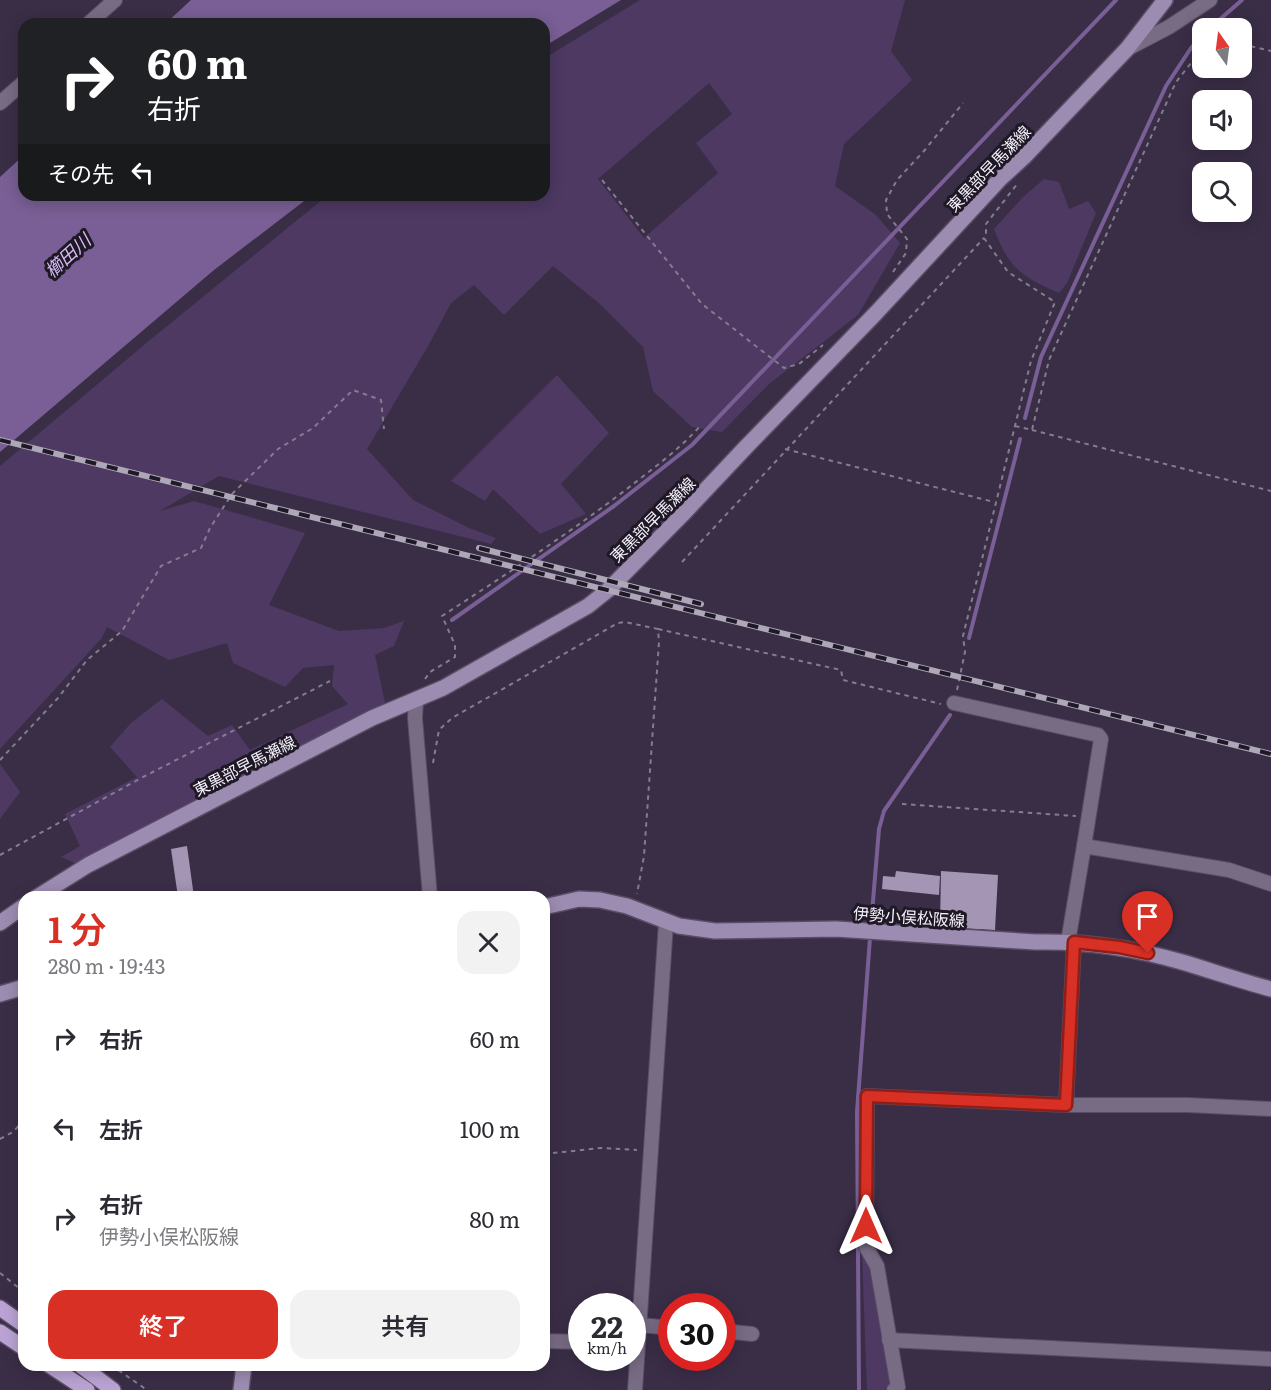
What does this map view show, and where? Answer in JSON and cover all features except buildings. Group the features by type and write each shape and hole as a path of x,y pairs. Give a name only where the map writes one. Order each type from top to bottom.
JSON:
{"main road":[{"name":"東黒部早馬瀬線","path":"47,891 88,865 372,718 416,700 484,665 588,606 608,590 682,515 876,313 1001,178 1127,49 1165,0"},
{"name":"伊勢小俣松阪線","path":"550,905 590,899 613,902 666,923 715,931 836,929 1035,942 1071,942 1119,947 1271,988"},
{"path":"0,923 18,910"},
{"path":"0,994 18,989"},
{"path":"0,1308 18,1321"},
{"path":"0,1332 18,1344"},
{"path":"58,1371 87,1390"},
{"path":"88,1371 113,1390"},
{"path":"241,1390 243,1371"}],"street":[{"path":"94,18 114,0"},
{"path":"1127,49 1169,27 1209,0"},
{"path":"0,103 18,87"},
{"path":"416,700 415,718 429,891"},
{"path":"954,704 1098,735 1101,739 1087,817 1071,942 1066,1105"},
{"path":"1084,846 1229,870 1271,884"},
{"path":"642,1293 666,923"},
{"path":"894,1390 898,1387 877,1266 866,1247 867,1096 1066,1105 1271,1109"},
{"path":"736,1332 752,1334"},
{"path":"890,1340 1271,1359"},
{"path":"550,1341 568,1342"},
{"path":"635,1371 635,1390"}],"path":[{"path":"1252,46 1271,51"},
{"path":"1032,430 1049,360 1176,82 1192,62"},
{"path":"905,236 887,214 886,200 897,180 963,103"},
{"path":"602,180 702,304 781,365"},
{"path":"682,562 984,238 986,224 1019,182"},
{"path":"432,770 436,736 452,718 618,623 624,622 841,670 843,680 945,705 954,704 965,652 963,636 1033,354 1056,302 1008,272 984,238"},
{"path":"0,760 58,698 87,660 122,631 161,566 201,548 210,528 232,494 278,449 313,428 353,390 381,400 384,429"},
{"path":"416,700 420,686 430,672 455,657 455,645 442,616 610,502 686,442 701,425"},
{"path":"1016,426 1271,491"},
{"path":"785,449 996,503"},
{"path":"634,909 644,856 658,629"},
{"path":"0,855 145,776 330,681"},
{"path":"902,804 1087,817"},
{"path":"0,1138 18,1125"},
{"path":"550,1153 601,1148 650,1151"},
{"path":"0,1273 18,1287"},
{"path":"120,1371 147,1390"}],"shaded area":[{"path":"640,0 905,0 891,51 912,80 844,144 835,186 876,215 900,243 858,315 769,384 722,432 692,427 653,391 643,347 600,304 553,266 504,315 474,285 451,303 367,449 413,500 469,528 496,538 491,544 219,476 160,511 194,501 305,533 269,605 339,631 384,628 404,621 394,646 375,655 385,703 75,863 61,857 80,846 65,814 137,777 110,747 131,723 162,699 208,736 232,725 250,750 348,704 332,686 334,665 303,668 285,687 233,663 227,643 169,660 107,627 101,639 0,749 0,466 321,201 550,201 550,55","holes":["709,83 732,114 696,143 718,173 644,238 598,179"]},
{"path":"1044,179 1059,182 1069,209 1088,201 1096,213 1067,283 1059,293 1025,276 1005,253 994,229 1023,197"},
{"path":"557,375 609,433 561,484 586,514 540,534 493,489 485,501 451,481"},
{"path":"0,764 20,792 0,819"},
{"path":"862,1254 872,1268 893,1384 885,1390 867,1390"}],"water":[{"path":"191,0 621,0 550,43 550,18 172,18"},
{"name":"櫛田川","path":"18,160 18,201 304,201 214,270 0,452 0,177"}],"waterway":[{"path":"452,620 614,506 692,445 1116,0"},
{"path":"1221,18 1242,0"},
{"path":"1025,418 1041,357 1166,86 1192,47"},
{"path":"969,638 1020,439"},
{"path":"871,925 879,829 884,811 950,715"},
{"path":"859,1390 857,1112 870,938"}],"railway":[{"path":"0,440 1271,754"},
{"path":"479,548 701,604"}],"route":[{"path":"866,1226 867,1096 1066,1105 1074,942 1148,953"}]}
